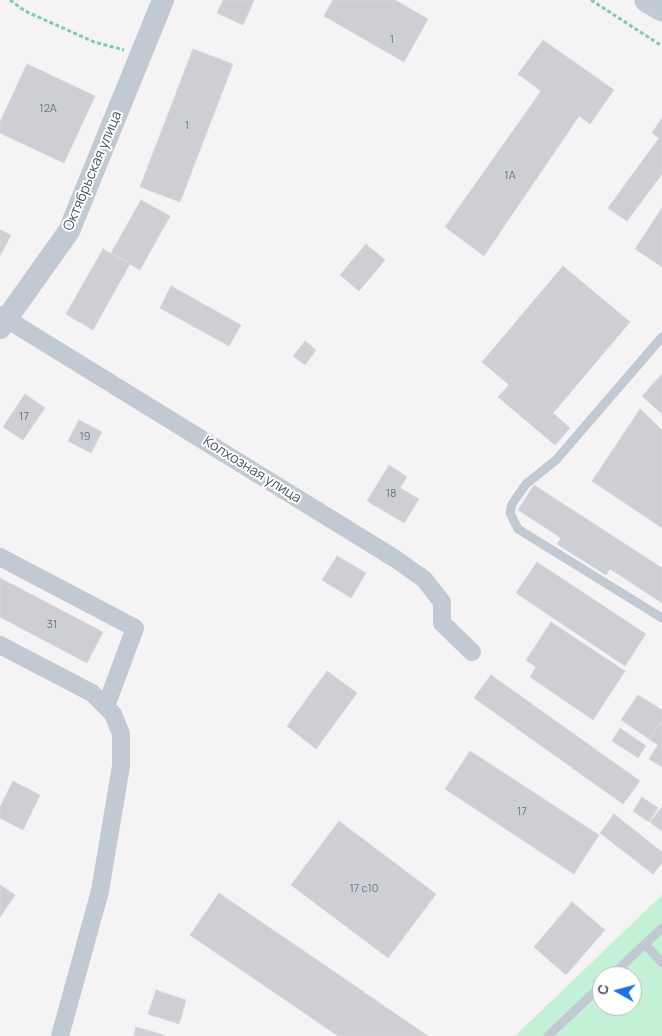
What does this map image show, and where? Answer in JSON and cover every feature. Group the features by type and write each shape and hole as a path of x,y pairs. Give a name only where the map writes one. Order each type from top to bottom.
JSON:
{"main road":[{"path":"647,0 662,10"}],"street":[{"name":"Октябрьская улица","path":"2,321 69,231 163,0"},
{"name":"Колхозная улица","path":"2,321 377,547 424,579 442,602 442,624 472,652"},
{"path":"0,557 135,628 106,706"},
{"path":"0,645 92,693 113,714 121,734 121,766 100,891 60,1036"}],"lane":[{"path":"662,337 556,460 526,484 512,504 510,513 518,529 662,618"},
{"path":"622,966 662,928"},
{"path":"645,944 662,963"},
{"path":"548,1036 592,994"}],"path":[{"path":"10,0 25,11 94,42 141,55"},
{"path":"591,0 662,46"}],"green space":[{"path":"662,895 662,1036 515,1036"}],"building":[{"path":"223,0 254,0 243,25 217,13"},
{"path":"333,0 395,0 428,19 404,62 324,16"},
{"path":"543,40 614,90 590,124 579,116 484,256 445,227 541,91 518,74"},
{"path":"193,49 233,64 180,202 140,187"},
{"path":"27,64 95,96 64,163 0,133 0,122"},
{"path":"662,118 662,174 627,221 608,208 659,138 652,133"},
{"path":"141,200 170,216 140,270 111,253"},
{"path":"662,208 662,267 635,249"},
{"path":"0,230 11,235 0,256"},
{"path":"366,244 385,260 359,291 340,275"},
{"path":"103,249 130,264 93,330 66,314"},
{"path":"563,266 630,322 553,413 570,428 555,445 498,397 509,385 482,362"},
{"path":"171,286 241,325 229,346 160,308"},
{"path":"305,341 316,350 305,365 293,356"},
{"path":"662,374 662,414 642,396"},
{"path":"25,394 45,408 23,440 3,427"},
{"path":"640,409 662,430 662,528 592,481"},
{"path":"79,420 102,432 91,453 68,441"},
{"path":"389,465 407,477 400,488 419,499 404,523 367,501"},
{"path":"534,485 662,568 662,603 610,569 606,575 557,544 561,538 518,510"},
{"path":"337,556 366,573 351,598 322,580"},
{"path":"537,562 646,634 625,666 516,593"},
{"path":"0,578 103,632 87,663 0,617"},
{"path":"551,622 625,671 593,720 530,677 536,667 526,660"},
{"path":"327,671 357,693 316,749 287,726"},
{"path":"491,675 640,781 623,804 474,698"},
{"path":"638,695 662,710 662,720 649,739 621,720"},
{"path":"662,720 662,767 649,759 658,745 649,739"},
{"path":"620,728 646,746 638,758 612,741"},
{"path":"470,751 599,835 574,874 445,789"},
{"path":"13,781 40,795 23,830 0,818 0,807"},
{"path":"642,797 658,808 649,822 633,811"},
{"path":"662,807 662,831 650,822"},
{"path":"614,814 662,852 662,863 653,874 600,833"},
{"path":"339,821 436,894 388,958 291,885"},
{"path":"0,885 15,895 0,917"},
{"path":"219,893 428,1036 338,1036 190,935"},
{"path":"572,902 605,930 566,975 534,947"},
{"path":"156,990 186,1000 179,1024 148,1014"},
{"path":"136,1027 164,1035 164,1036 134,1036"}]}
